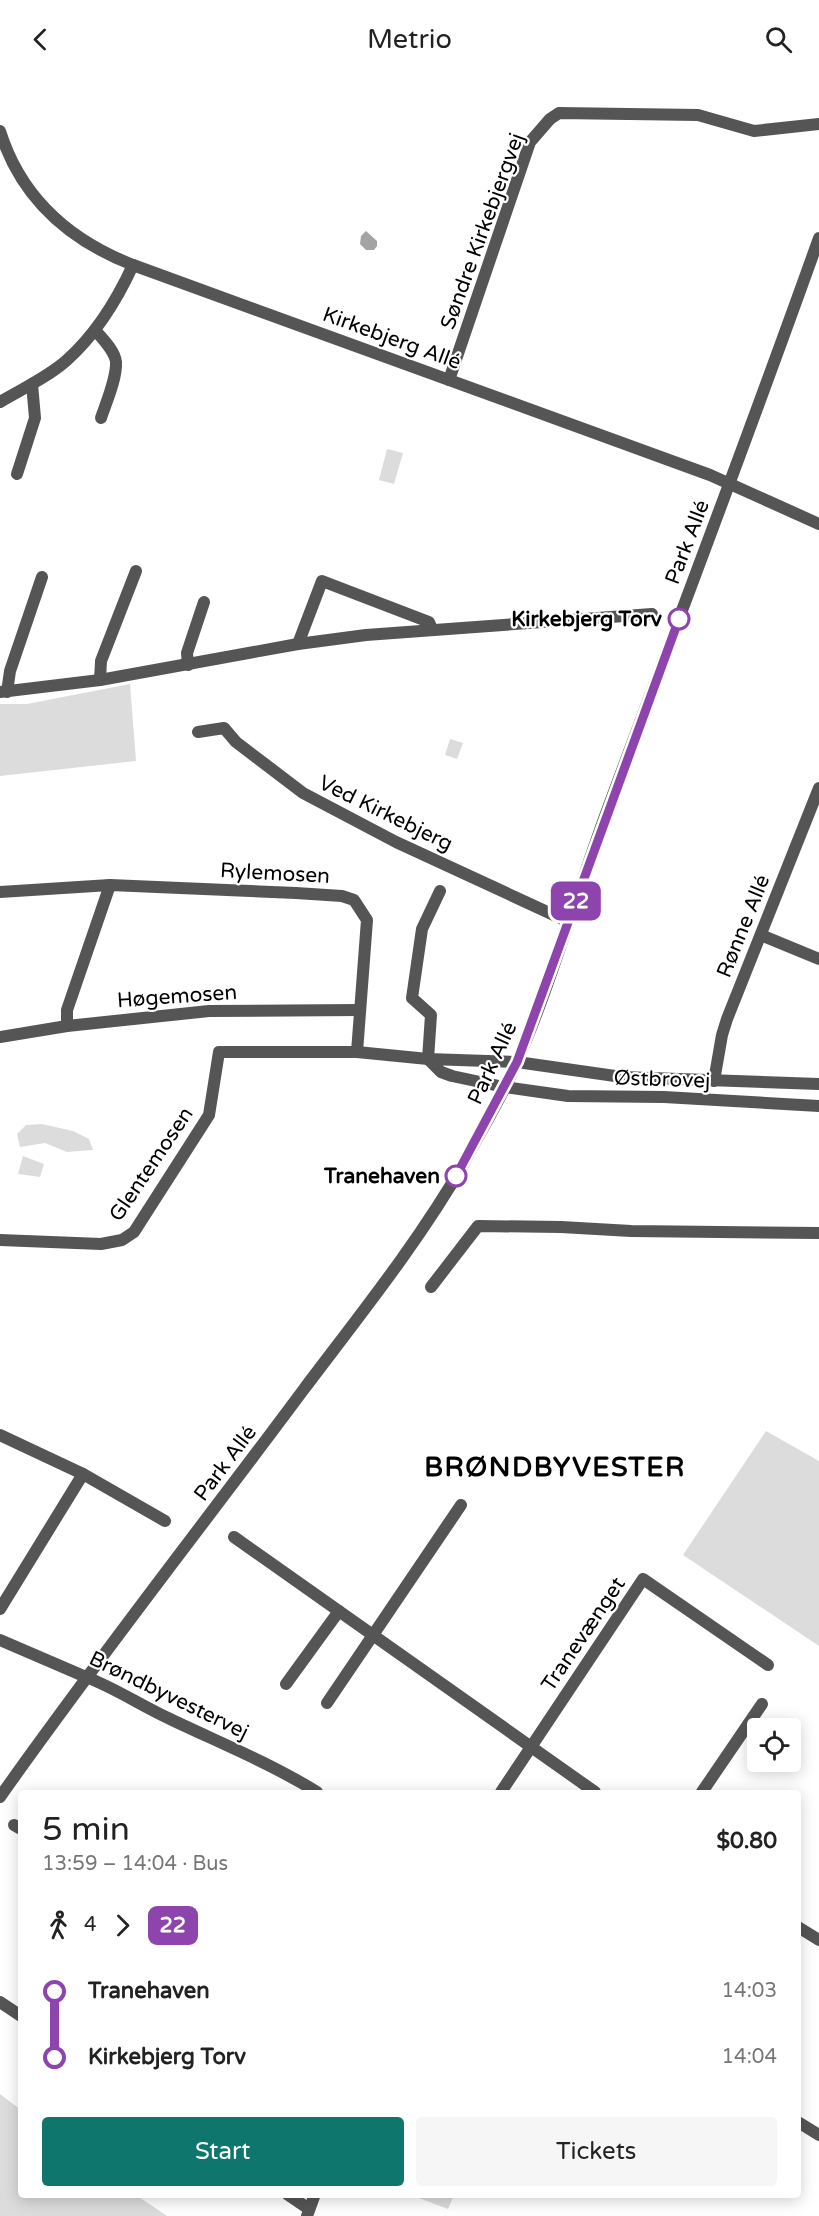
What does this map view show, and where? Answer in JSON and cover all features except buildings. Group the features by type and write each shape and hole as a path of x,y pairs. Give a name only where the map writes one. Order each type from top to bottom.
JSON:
{"street":[{"name":"Søndre Kirkebjergvej","path":"449,380 530,142 550,118 559,113 690,115 754,131 819,124"},
{"name":"Kirkebjerg Allé","path":"0,131 14,166 31,193 72,234 88,245 133,265 704,472 819,524"},
{"name":"Park Allé","path":"0,1797 86,1677 206,1521 427,1222 464,1162 504,1087 517,1062 569,922 605,816 730,484 819,238"},
{"path":"0,402 66,362 95,330 133,265"},
{"path":"95,330 107,343 116,362 113,383 101,418"},
{"path":"17,474 35,418 32,384"},
{"path":"100,680 101,661 136,571"},
{"path":"42,577 4,692 100,680 366,634 652,614"},
{"path":"298,644 322,581 429,622 432,629"},
{"path":"188,665 187,653 204,602"},
{"name":"Ved Kirkebjerg","path":"198,732 224,728 236,742 303,794 396,842 569,922"},
{"name":"Rønne Allé","path":"714,1081 722,1035 819,788"},
{"path":"67,1026 67,1010 110,885"},
{"name":"Rylemosen","path":"0,892 110,885 296,893 342,896 354,900 367,920 357,1052"},
{"path":"428,1059 431,1015 412,998 422,929 440,891"},
{"path":"760,935 819,959"},
{"name":"Høgemosen","path":"0,1037 67,1026 209,1011 359,1010"},
{"name":"Glentemosen","path":"0,1240 100,1244 122,1240 134,1232 209,1115 219,1052 357,1052 428,1059 517,1062"},
{"name":"Glentemosen","path":"428,1059 441,1072 504,1087"},
{"name":"Østbrovej","path":"517,1062 622,1077 819,1084"},
{"name":"Østbrovej","path":"504,1087 568,1096 664,1096 819,1106"},
{"path":"431,1287 478,1226 561,1227 631,1232 819,1233"},
{"path":"0,1435 83,1474 165,1521"},
{"path":"0,1609 83,1474"},
{"path":"327,1703 461,1505"},
{"path":"234,1538 592,1790"},
{"name":"Tranevænget","path":"502,1790 643,1579 768,1665"},
{"path":"286,1684 339,1611"},
{"name":"Brøndbyvestervej","path":"0,1640 111,1687 166,1718 244,1753 313,1790"},
{"path":"703,1790 762,1704"},
{"path":"801,1929 819,1940"},
{"path":"0,2002 18,2014"},
{"path":"801,2124 819,2135"},
{"path":"292,2198 308,2212 313,2198"}],"shaded area":[{"path":"366,231 377,241 374,250 366,250 360,244 361,236"},
{"path":"387,449 403,453 394,484 379,480"},
{"path":"130,684 136,761 0,776 0,704 27,704"},
{"path":"450,739 463,743 457,759 445,755"},
{"path":"42,1124 73,1131 89,1139 93,1150 67,1152 45,1143 20,1147 17,1134 26,1125"},
{"path":"23,1156 44,1164 40,1177 18,1174"},
{"path":"766,1431 819,1461 819,1646 683,1555"},
{"path":"0,2094 18,2108 18,2198 140,2198 167,2216 0,2216"},
{"path":"419,2198 452,2198 448,2209"}],"bus line":[{"name":"22","path":"456,1176 517,1062 605,816 679,619"}],"place":[{"name":"Kirkebjerg Torv","path":"679,619"},
{"name":"Tranehaven","path":"456,1176"}],"district":[{"name":"BRØNDBYVESTER","path":"555,1467"}]}
